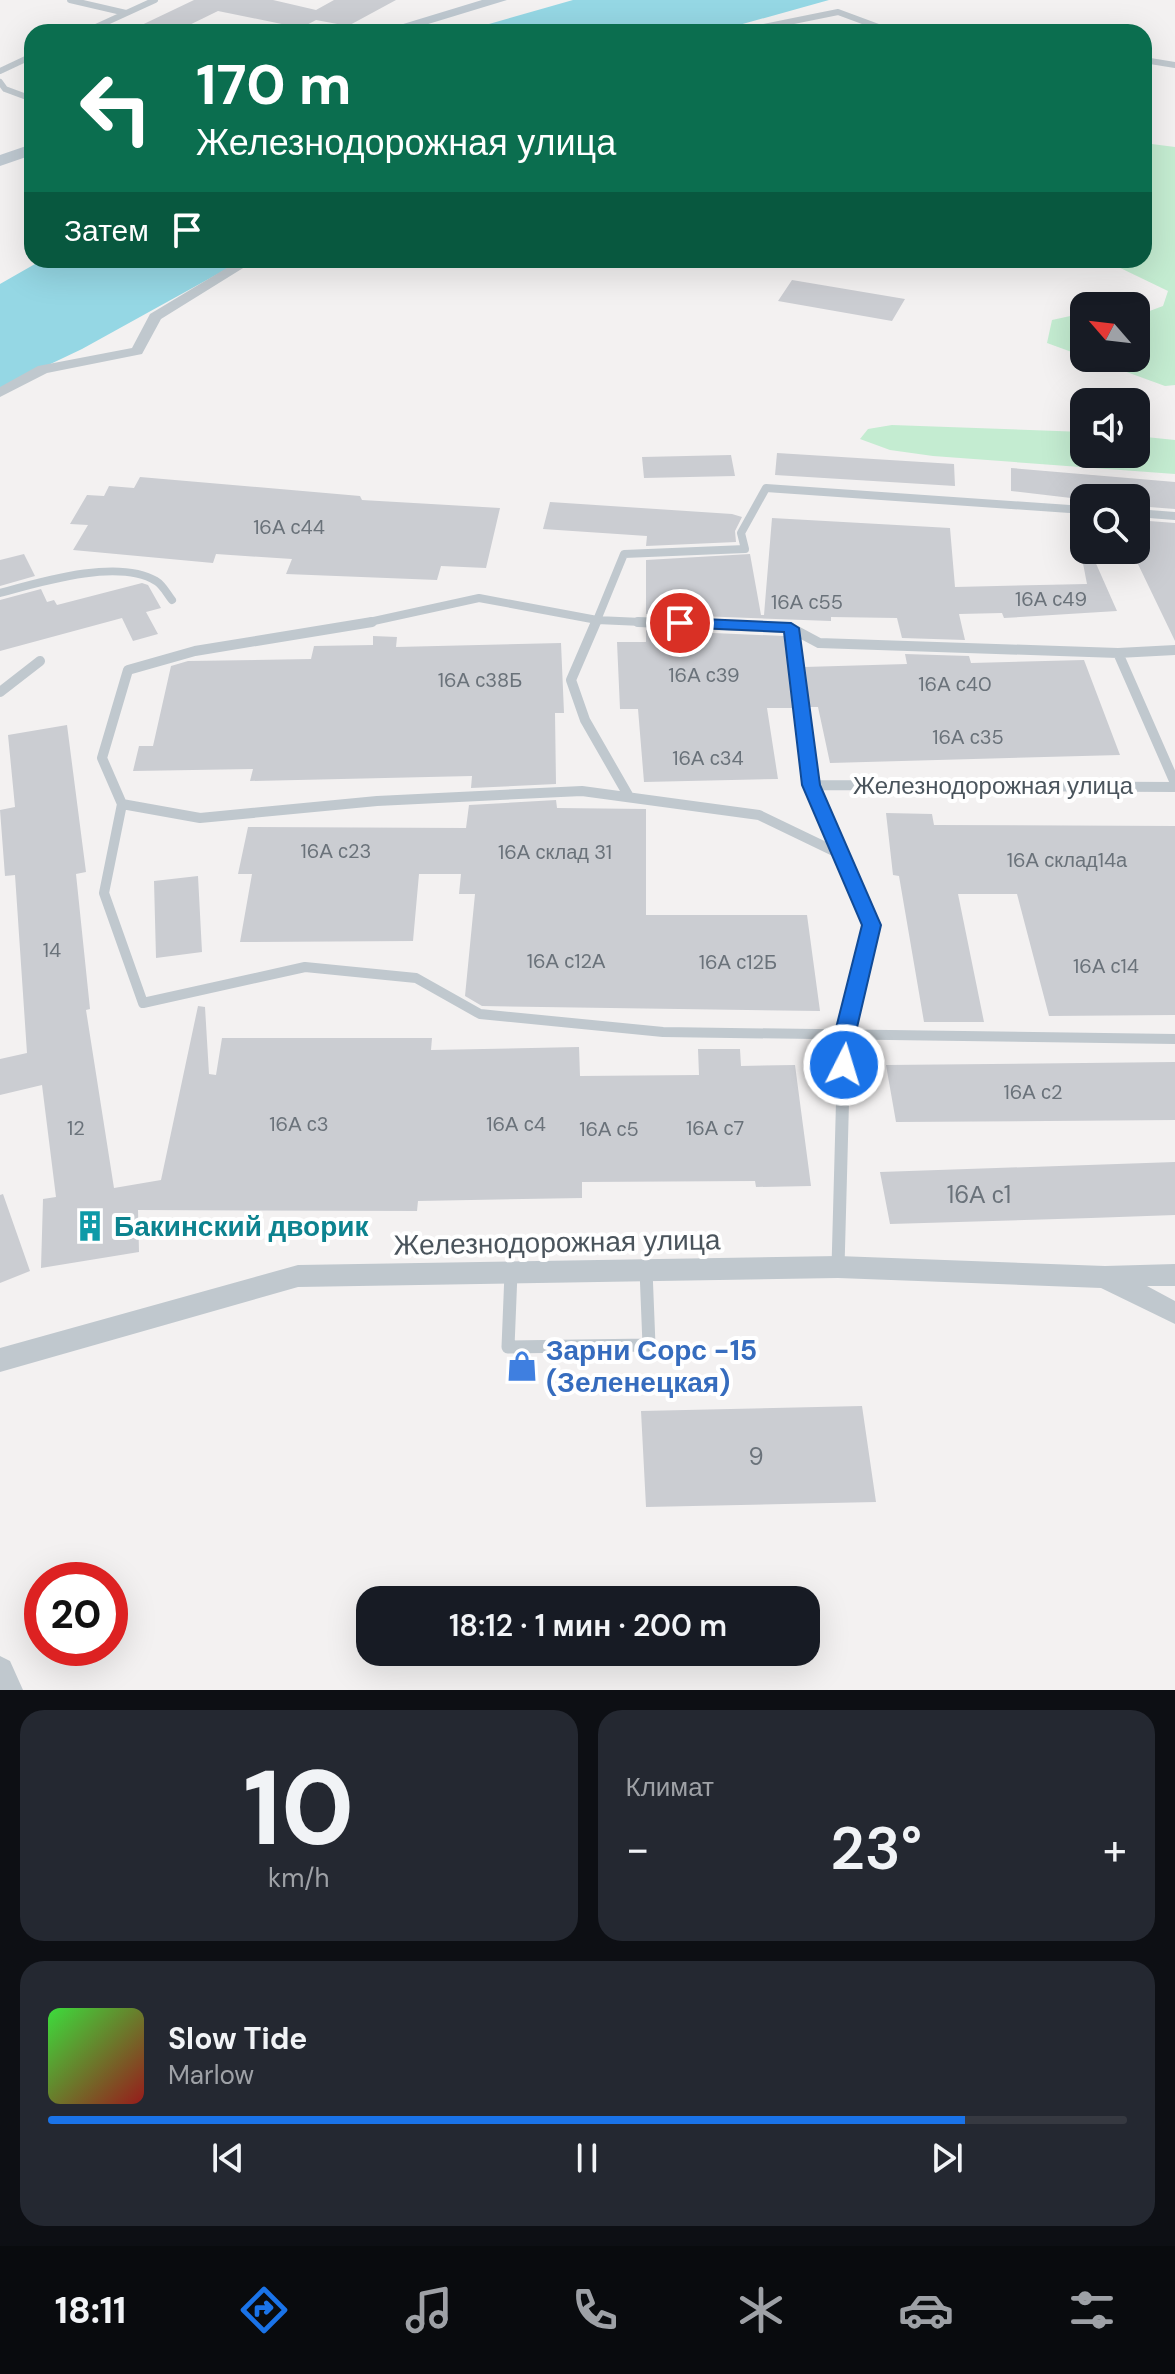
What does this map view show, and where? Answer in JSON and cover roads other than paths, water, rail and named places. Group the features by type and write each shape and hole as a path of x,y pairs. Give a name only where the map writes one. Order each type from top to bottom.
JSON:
{"street":[{"path":"414,24 499,0"},
{"path":"0,161 24,152"},
{"path":"0,393 43,369 137,351 155,317 236,268"},
{"name":"Железнодорожная улица","path":"0,1360 298,1276 838,1267 1105,1277 1175,1275"},
{"path":"1105,1277 1175,1313"},
{"path":"0,1671 8,1690"}],"lane":[{"path":"70,0 127,13"},
{"path":"103,24 155,0"},
{"path":"779,24 838,12 870,24"},
{"path":"0,71 24,60"},
{"path":"1152,61 1175,65"},
{"path":"0,82 5,89 24,96"},
{"path":"628,795 585,720 571,680 624,554 745,549 741,533 766,488 1070,509"},
{"path":"1150,514 1175,516"},
{"path":"0,593 52,579 125,574 158,582 172,600"},
{"path":"1175,650 1118,653 819,643 791,628 597,620 479,598 394,618 195,651 128,670 102,758 122,804 104,893 143,1003 305,967 416,978 480,1014 663,1032 1175,1039"},
{"name":"Железнодорожная улица","path":"791,628 811,785 871,925 844,1036 838,1267"},
{"path":"1118,653 1175,785"},
{"path":"0,692 40,661"},
{"name":"Железнодорожная улица","path":"811,785 1175,785"},
{"path":"122,804 200,818 377,801 582,791 759,815 842,855"},
{"path":"511,1273 508,1347 649,1345 646,1270"}],"water":[{"path":"573,0 829,0 743,24 489,24"},
{"path":"28,268 229,268 82,349 0,388 0,284"}],"place":[{"name":"Бакинский дворик","path":"90,1226"},
{"name":"Зарни Сорс -15 (Зеленецкая)","path":"522,1366"}]}
